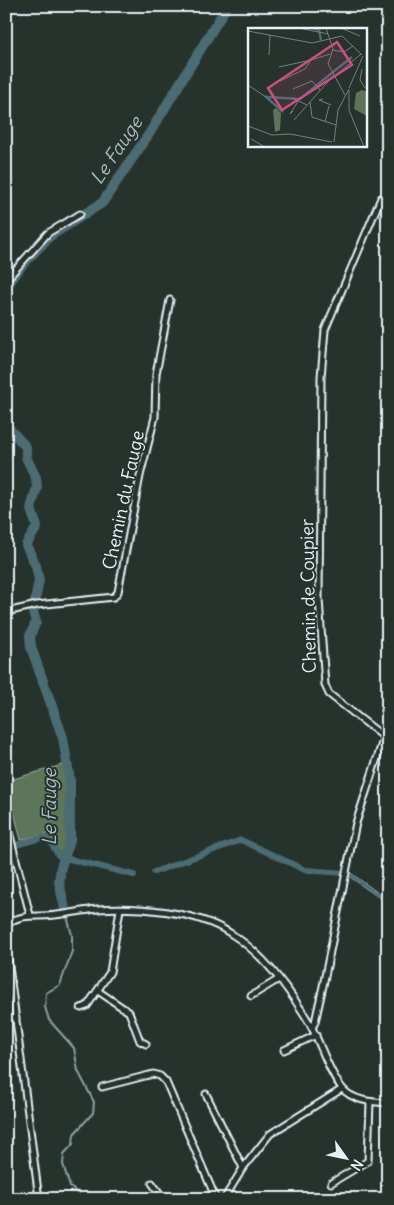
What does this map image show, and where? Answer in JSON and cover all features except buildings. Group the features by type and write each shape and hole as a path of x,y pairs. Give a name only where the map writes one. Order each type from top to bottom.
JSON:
{"street":[{"name":"Chemin de Coupier","path":"380,198 325,330 321,377 319,604 325,684 329,694 384,736"},
{"path":"6,280 48,233 80,214"},
{"name":"Chemin du Fauge","path":"6,612 34,605 114,597 118,592 140,476 154,417 156,374 170,300"},
{"path":"312,1028 323,986 356,823 384,736 388,729"},
{"path":"6,820 30,915"},
{"path":"81,1008 87,1006 110,972 120,909"},
{"path":"6,929 7,922 30,915 40,916 73,911 120,909 158,911 201,921 228,932 245,943 279,979 312,1028 342,1089 360,1100 388,1103"},
{"path":"6,943 39,1199"},
{"path":"251,996 279,979"},
{"path":"98,992 129,1012 140,1041 146,1044"},
{"path":"6,1019 16,1018"},
{"path":"284,1050 316,1035"},
{"path":"102,1087 153,1074 160,1076 166,1082 216,1199"},
{"path":"224,1199 243,1168 270,1134 342,1089"},
{"path":"206,1094 243,1168"},
{"path":"331,1183 368,1161 370,1102"},
{"path":"152,1183 164,1199"}],"green space":[{"path":"66,764 70,822 63,855 58,853 49,833 21,840 6,781"}],"water":[{"path":"348,871 388,900 388,904 347,875"}],"waterway":[{"name":"Le Fauge","path":"6,287 22,265 50,236 102,203 149,134 227,6"},
{"name":"Le Fauge","path":"6,378 6,395"},
{"name":"Le Fauge","path":"6,425 26,447 26,457 36,478 37,487 31,509 37,527 26,545 36,566 39,580 33,612 36,622 30,636 31,647 63,738 70,781 70,840 61,867 59,882 65,909"},
{"path":"16,845 44,837 48,838"},
{"path":"154,872 241,840 305,870 344,873"},
{"path":"6,841 11,846"},
{"path":"50,841 58,855 62,857"},
{"path":"65,858 134,875"},
{"name":"Le Fauge","path":"65,909 72,935 72,951 60,985 46,993 45,1007 49,1020 74,1048 78,1071 94,1102 93,1113 74,1134 73,1144 64,1154 63,1164 70,1187 86,1199"}]}
